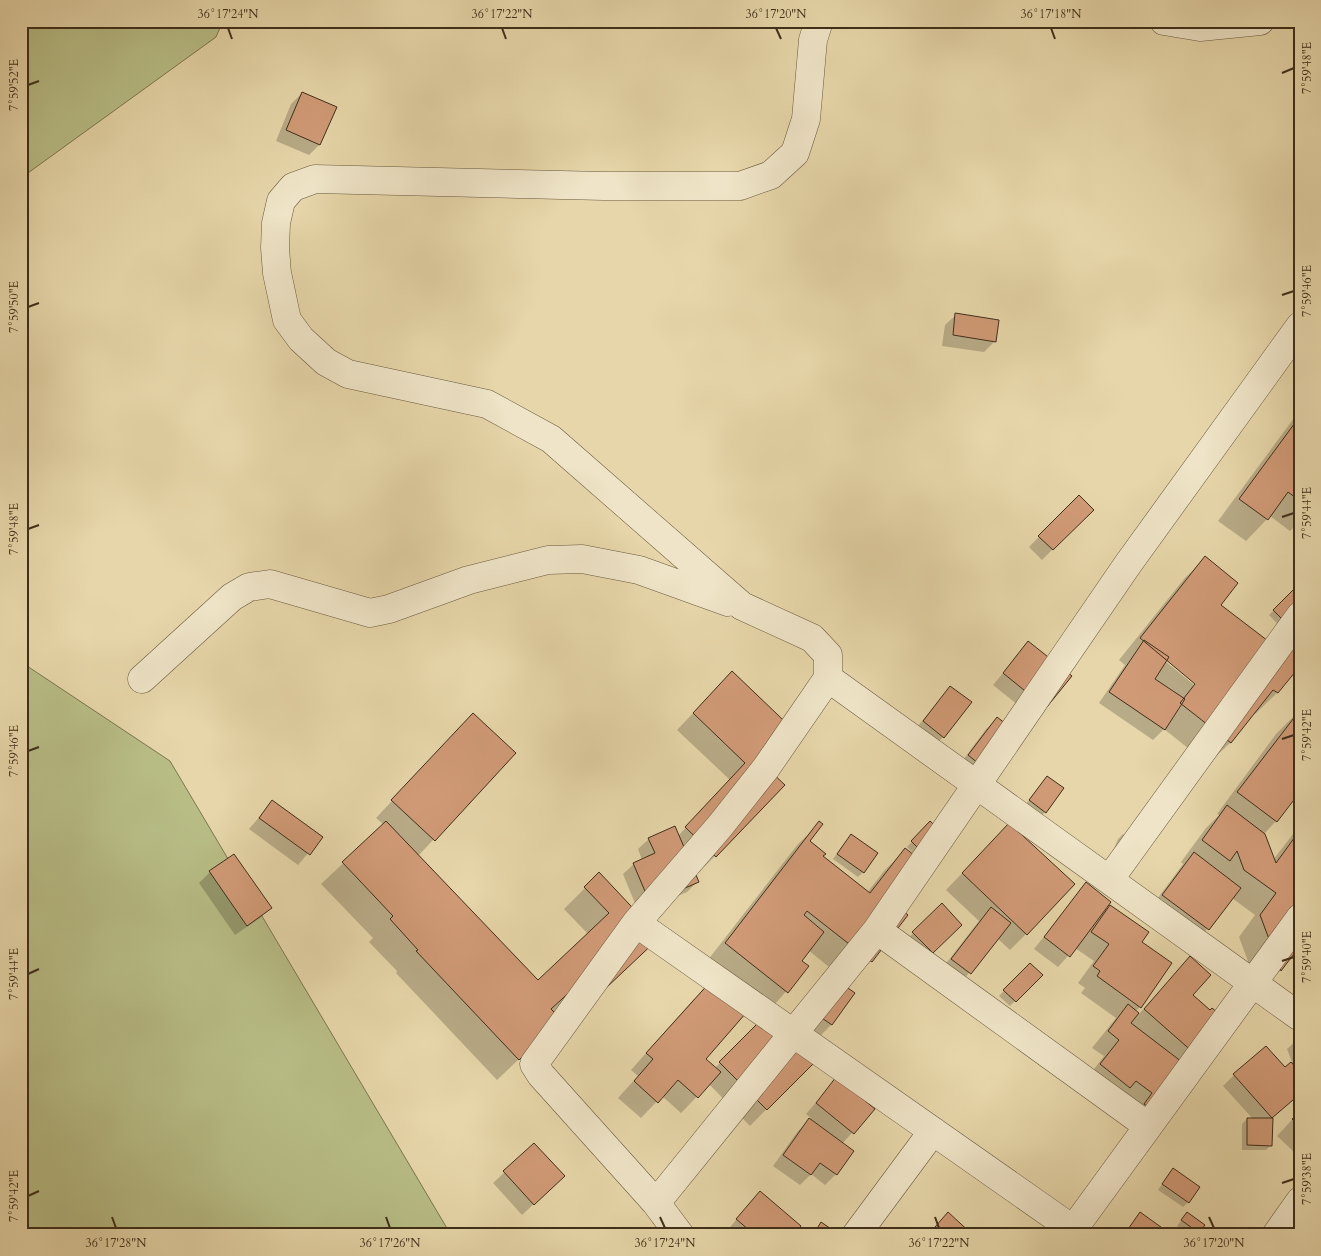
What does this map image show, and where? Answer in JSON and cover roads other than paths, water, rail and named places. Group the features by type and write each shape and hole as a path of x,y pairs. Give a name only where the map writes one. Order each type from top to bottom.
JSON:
{"street":[{"path":"742,606 551,439 487,404 348,374 326,362 301,339 287,320 277,273 276,223 281,201 293,186 314,180 604,186 740,186 771,175 795,153 806,118 814,40 819,21"},
{"path":"1164,21 1200,27 1260,21"},
{"path":"656,1203 877,930 975,784 1134,556 1300,326"},
{"path":"142,679 232,597 248,587 270,584 370,613 389,609 486,576 548,560 582,559 638,570 742,606 812,638 828,655 828,678 766,768 720,826 636,923 534,1064 541,1075 656,1203 680,1235"},
{"path":"1109,880 1300,616"},
{"path":"828,678 1300,1017"},
{"path":"636,923 1074,1233 1148,1126 1300,918"},
{"path":"877,930 1148,1126"},
{"path":"856,1235 932,1131"},
{"path":"1276,1235 1300,1201"}]}
